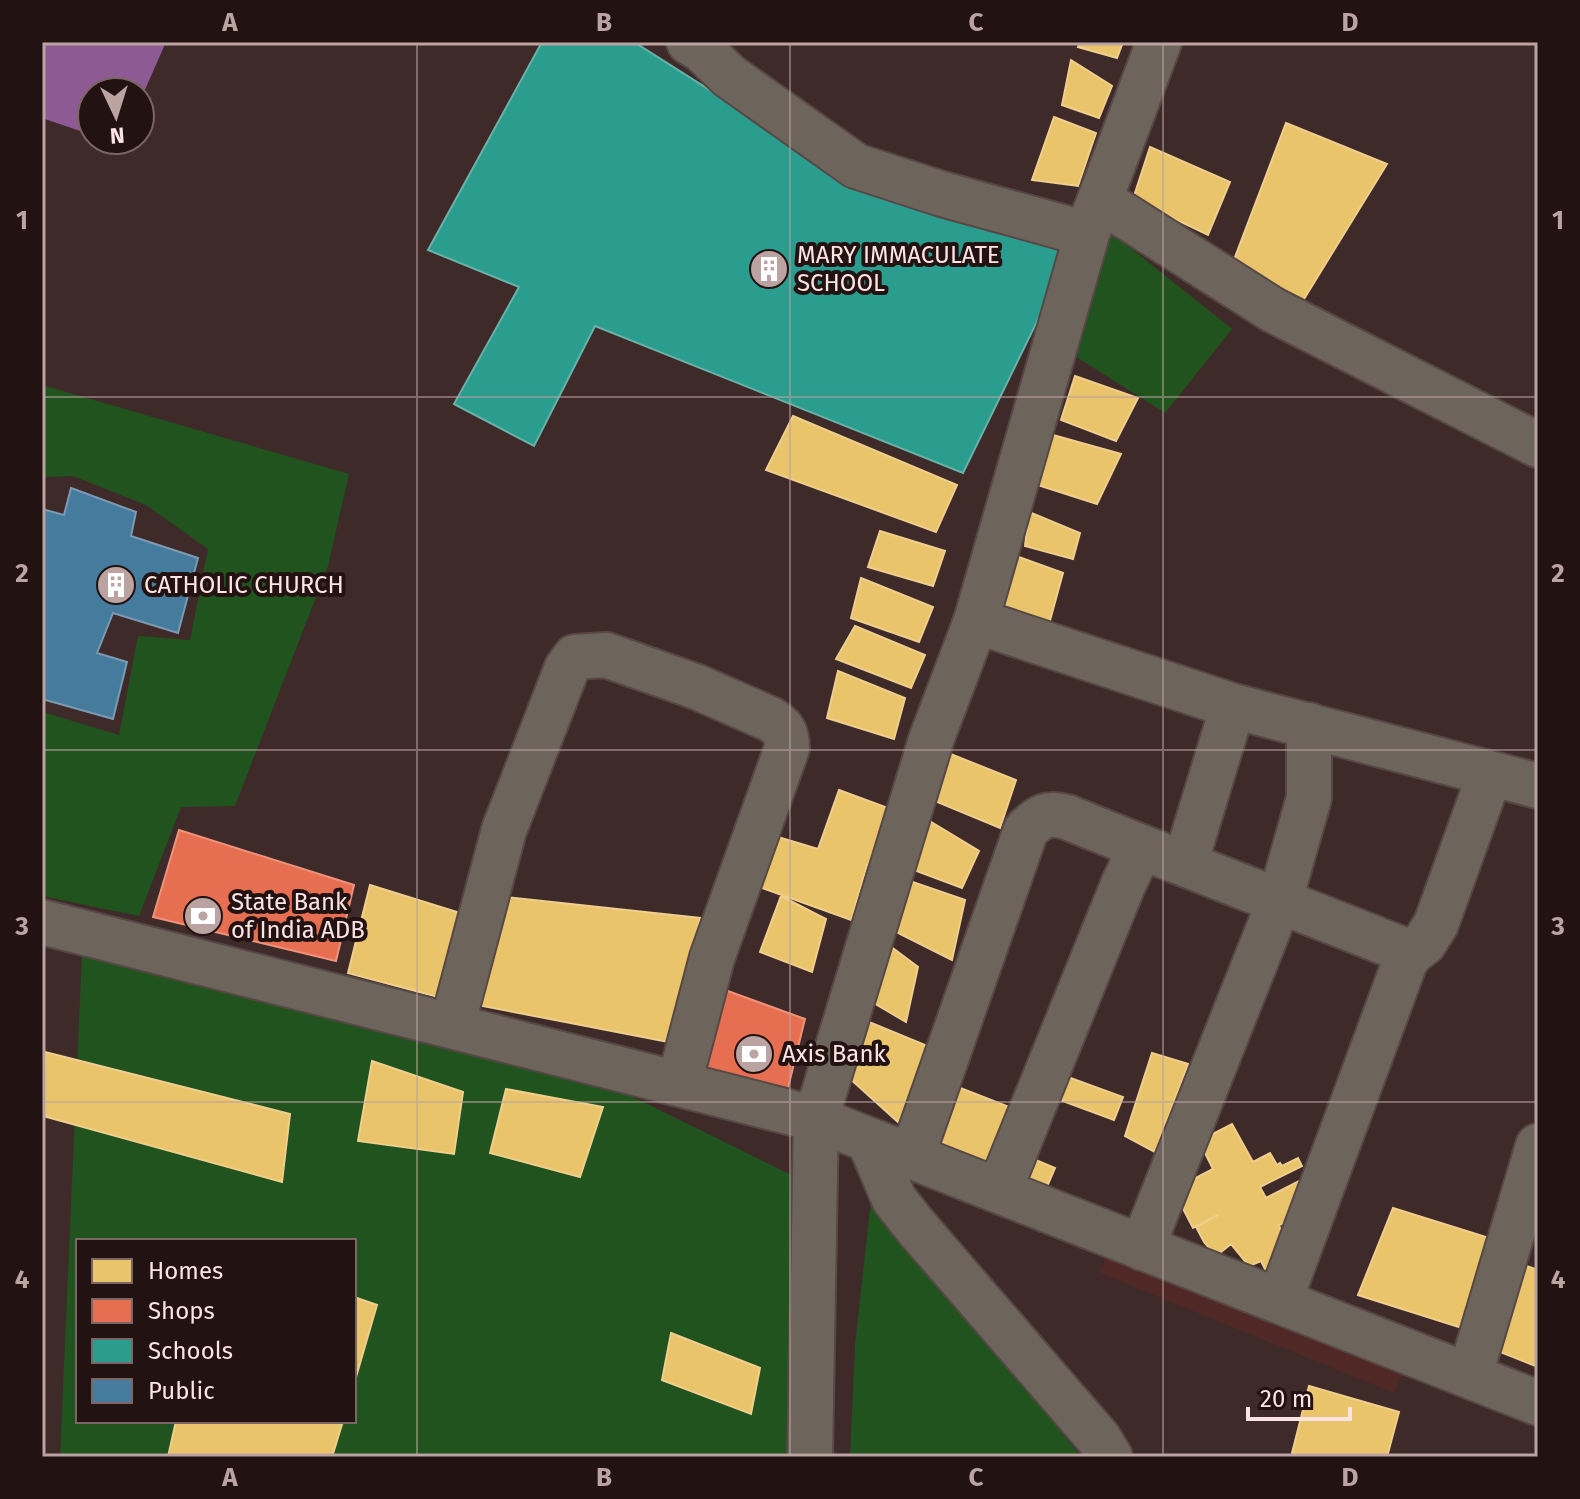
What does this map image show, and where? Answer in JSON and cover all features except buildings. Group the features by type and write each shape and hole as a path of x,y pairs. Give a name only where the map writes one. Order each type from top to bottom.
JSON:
{"street":[{"path":"810,1457 816,1119 931,740 976,621 1093,217 1159,42"},
{"path":"699,45 729,76 856,166 942,194 1093,217 1538,445"},
{"path":"976,621 1233,706 1538,786"},
{"path":"452,1026 504,830 567,668 575,657 606,655 697,687 770,719 780,725 787,736 787,748 712,958 679,1084"},
{"path":"1185,864 1233,706"},
{"path":"1142,1248 1280,900 1309,798 1309,725"},
{"path":"1280,1300 1405,962 1424,943 1436,924 1490,774"},
{"path":"912,1156 1026,830 1038,819 1055,814 1067,817 1411,953"},
{"path":"999,1191 1141,847"},
{"path":"42,922 816,1119 1538,1403"},
{"path":"869,1140 894,1199 1099,1439 1110,1457"},
{"path":"1470,1375 1538,1146"}],"shaded area":[{"path":"42,42 166,42 151,76 76,76 76,130 42,118"},
{"path":"1112,1241 1407,1365 1394,1393 1100,1273"}],"green space":[{"path":"1108,230 1232,329 1165,413 1075,356"},
{"path":"42,385 349,474 328,566 235,806 181,807 139,916 42,896 42,714 119,735 138,636 190,640 208,549 146,505 73,476 42,477"},
{"path":"82,953 623,1092 826,1192 818,1457 60,1457"},
{"path":"872,1191 1081,1457 850,1457 855,1345"}],"place":[{"name":"MARY IMMACULATE SCHOOL","path":"769,269"},
{"name":"CATHOLIC CHURCH","path":"116,585"},
{"name":"State Bank of India ADB","path":"203,916"},
{"name":"Axis Bank","path":"754,1054"}]}
